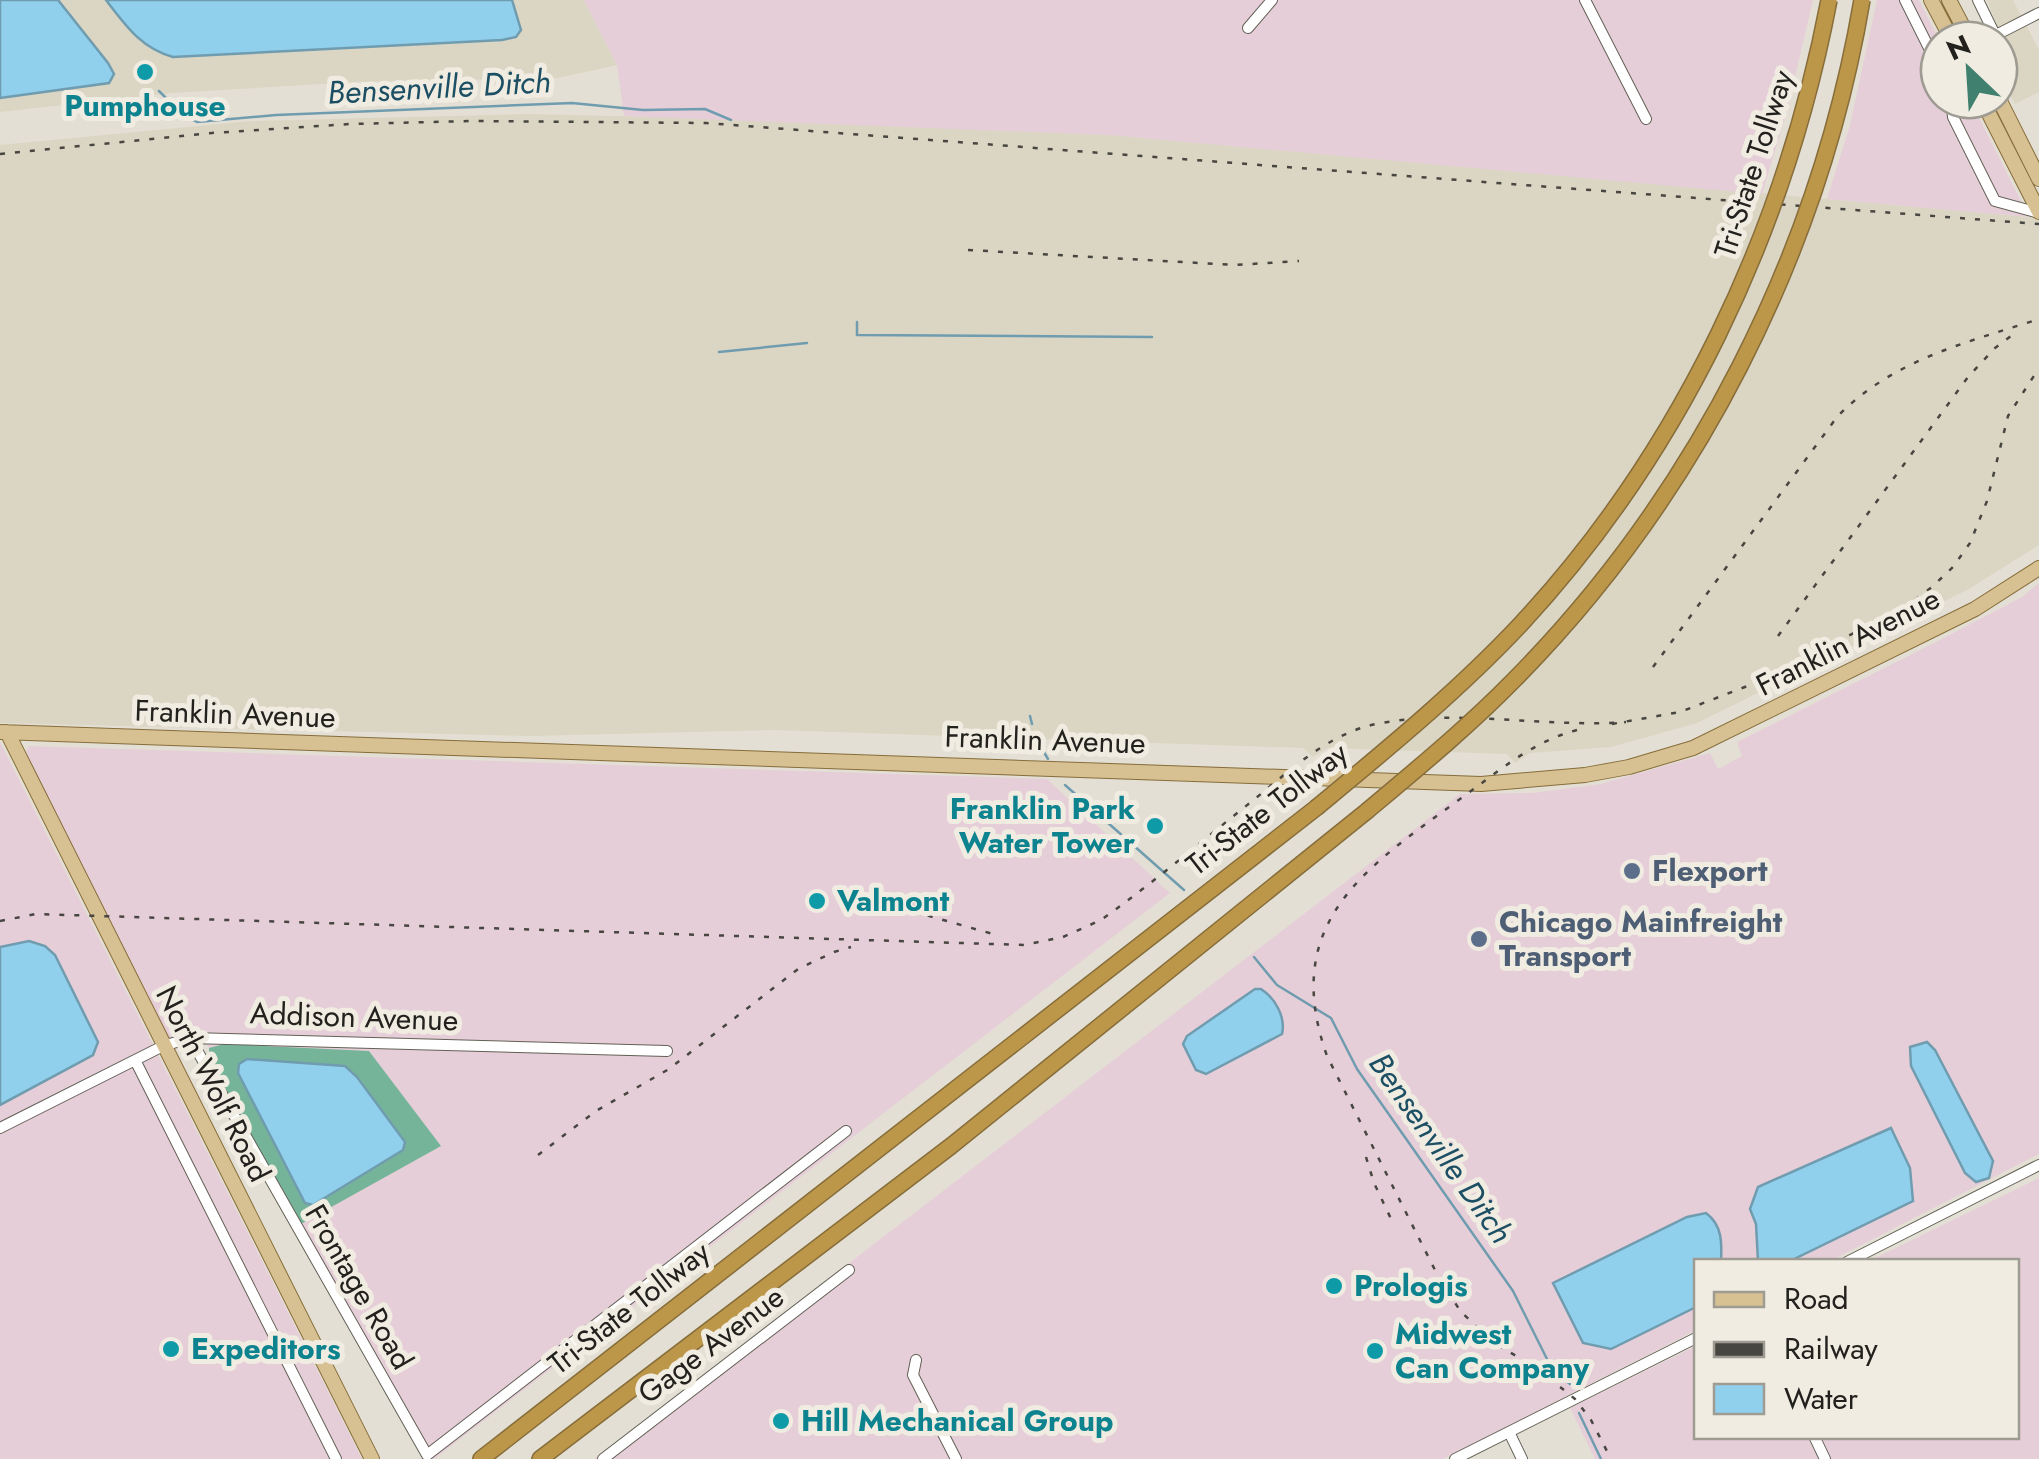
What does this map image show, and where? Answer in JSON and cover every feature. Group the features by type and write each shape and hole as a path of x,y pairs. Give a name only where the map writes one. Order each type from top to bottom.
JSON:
{"highway":[{"name":"Tri-State Tollway","path":"481,1459 1316,808 1405,734 1520,624 1579,554 1645,464 1706,362 1771,215 1796,140 1829,0"},
{"name":"Tri-State Tollway","path":"540,1459 951,1146 1367,811 1452,740 1516,677 1592,592 1692,453 1738,373 1783,273 1818,180 1862,0"}],"main road":[{"path":"1992,120 2039,213"},
{"path":"2010,120 2039,179"},
{"name":"Franklin Avenue","path":"4,732 1481,784 1555,779 1629,767 1718,738 1975,609 2039,568"},
{"name":"North Wolf Road","path":"4,732 372,1459"}],"street":[{"path":"1248,28 1272,0"},
{"path":"1585,0 1646,119"},
{"path":"1905,0 1919,28"},
{"path":"1954,120 1995,201 2039,213"},
{"name":"Addison Avenue","path":"0,1128 163,1046 190,1038 667,1051"},
{"name":"Frontage Road","path":"190,1038 427,1455 846,1131"},
{"path":"135,1060 336,1459"},
{"path":"1853,1259 2039,1165"},
{"name":"Gage Avenue","path":"602,1459 849,1270"},
{"path":"1455,1459 1694,1339"},
{"path":"916,1360 913,1375 956,1459"},
{"path":"1509,1432 1522,1459"}],"shaded area":[{"path":"0,0 584,0 617,65 558,78 356,82 172,93 0,112"},
{"path":"584,0 1813,0 1786,115 1762,194 1110,135 624,116 617,65"},
{"path":"1877,0 1919,0 1929,20 1919,20 1919,120 1980,120 2029,217 1827,199 1850,125"},
{"path":"1987,0 2013,0 2039,50 2039,92 2019,102 2019,20 1995,20"},
{"path":"529,114 1110,135 2039,218 2039,545 1967,590 1697,723 1611,747 1530,753 1515,763 1507,754 1328,748 1313,757 1303,748 776,730 532,736 0,723 0,145 251,121"},
{"path":"2039,583 2039,1154 1834,1259 1694,1259 1694,1331 1443,1459 594,1459 1460,794 1533,793 1601,784 1710,753 1718,769 1742,756 1737,742 2022,597"},
{"path":"0,742 362,1459 0,1459"},
{"path":"29,746 1047,779 1170,893 434,1459 425,1459 210,1066 209,1048 198,1033 165,1041 25,753"},
{"path":"2039,1178 2039,1459 1595,1459 1570,1408 1694,1347 1694,1439 2019,1439 2019,1259 1873,1259"}],"green space":[{"path":"224,1044 369,1051 441,1146 299,1225 210,1066 209,1048"}],"water":[{"path":"0,0 58,0 108,63 114,74 109,83 0,98"},
{"path":"106,0 512,0 521,30 516,37 502,40 173,57 143,42"},
{"path":"29,941 45,946 55,955 98,1042 93,1055 0,1105 0,947"},
{"path":"1255,989 1261,989 1275,1003 1281,1015 1282,1034 1206,1074 1196,1070 1183,1044 1187,1036"},
{"path":"1927,1042 1935,1050 1993,1161 1989,1178 1976,1182 1965,1173 1911,1066 1910,1047"},
{"path":"247,1059 345,1066 405,1142 403,1150 313,1205 305,1203 238,1073 239,1064"},
{"path":"1891,1128 1910,1168 1913,1201 1794,1259 1758,1259 1756,1224 1750,1209 1758,1187"},
{"path":"1706,1213 1718,1228 1721,1241 1721,1259 1694,1259 1694,1308 1611,1349 1583,1343 1553,1283 1687,1217"}],"waterway":[{"name":"Bensenville Ditch","path":"159,91 183,115 197,122 572,103 643,110 705,109 731,120"},
{"path":"857,322 857,335 1152,337"},
{"path":"719,352 807,343"},
{"name":"Bensenville Ditch","path":"1030,716 1032,724"},
{"name":"Bensenville Ditch","path":"1038,742 1048,759"},
{"name":"Bensenville Ditch","path":"1065,785 1184,890"},
{"name":"Bensenville Ditch","path":"1254,957 1277,985 1331,1018 1357,1069 1513,1291 1553,1371 1570,1384"},
{"name":"Bensenville Ditch","path":"1579,1413 1601,1459"}],"railway":[{"path":"0,154 350,124 706,123 2039,224"},
{"path":"968,250 1235,265 1299,261"},
{"path":"1653,667 1837,417 1858,397 1931,356 2039,319"},
{"path":"1778,636 1968,377 2015,333"},
{"path":"1612,724 1680,712 1750,685 1904,608 1932,587 1970,543 1987,501 2008,416 2039,368"},
{"path":"0,921 36,914 1024,945 1063,937 1101,920 1312,754 1362,728 1442,718 1626,722"},
{"path":"1577,730 1516,759 1392,850 1363,876 1340,904 1323,935 1314,970 1315,1010 1327,1056 1439,1278 1461,1312 1496,1344 1538,1369 1575,1399 1611,1459"},
{"path":"883,913 922,914 1000,936"},
{"path":"538,1155 596,1111 669,1069 798,969 851,947"},
{"path":"1366,1157 1393,1223"}],"place":[{"name":"Pumphouse","path":"145,72"},
{"name":"Franklin Park Water Tower","path":"1155,826"},
{"name":"Flexport","path":"1632,871"},
{"name":"Valmont","path":"817,901"},
{"name":"Chicago Mainfreight Transport","path":"1479,939"},
{"name":"Prologis","path":"1334,1286"},
{"name":"Expeditors","path":"171,1349"},
{"name":"Midwest Can Company","path":"1375,1351"},
{"name":"Hill Mechanical Group","path":"781,1421"}]}
